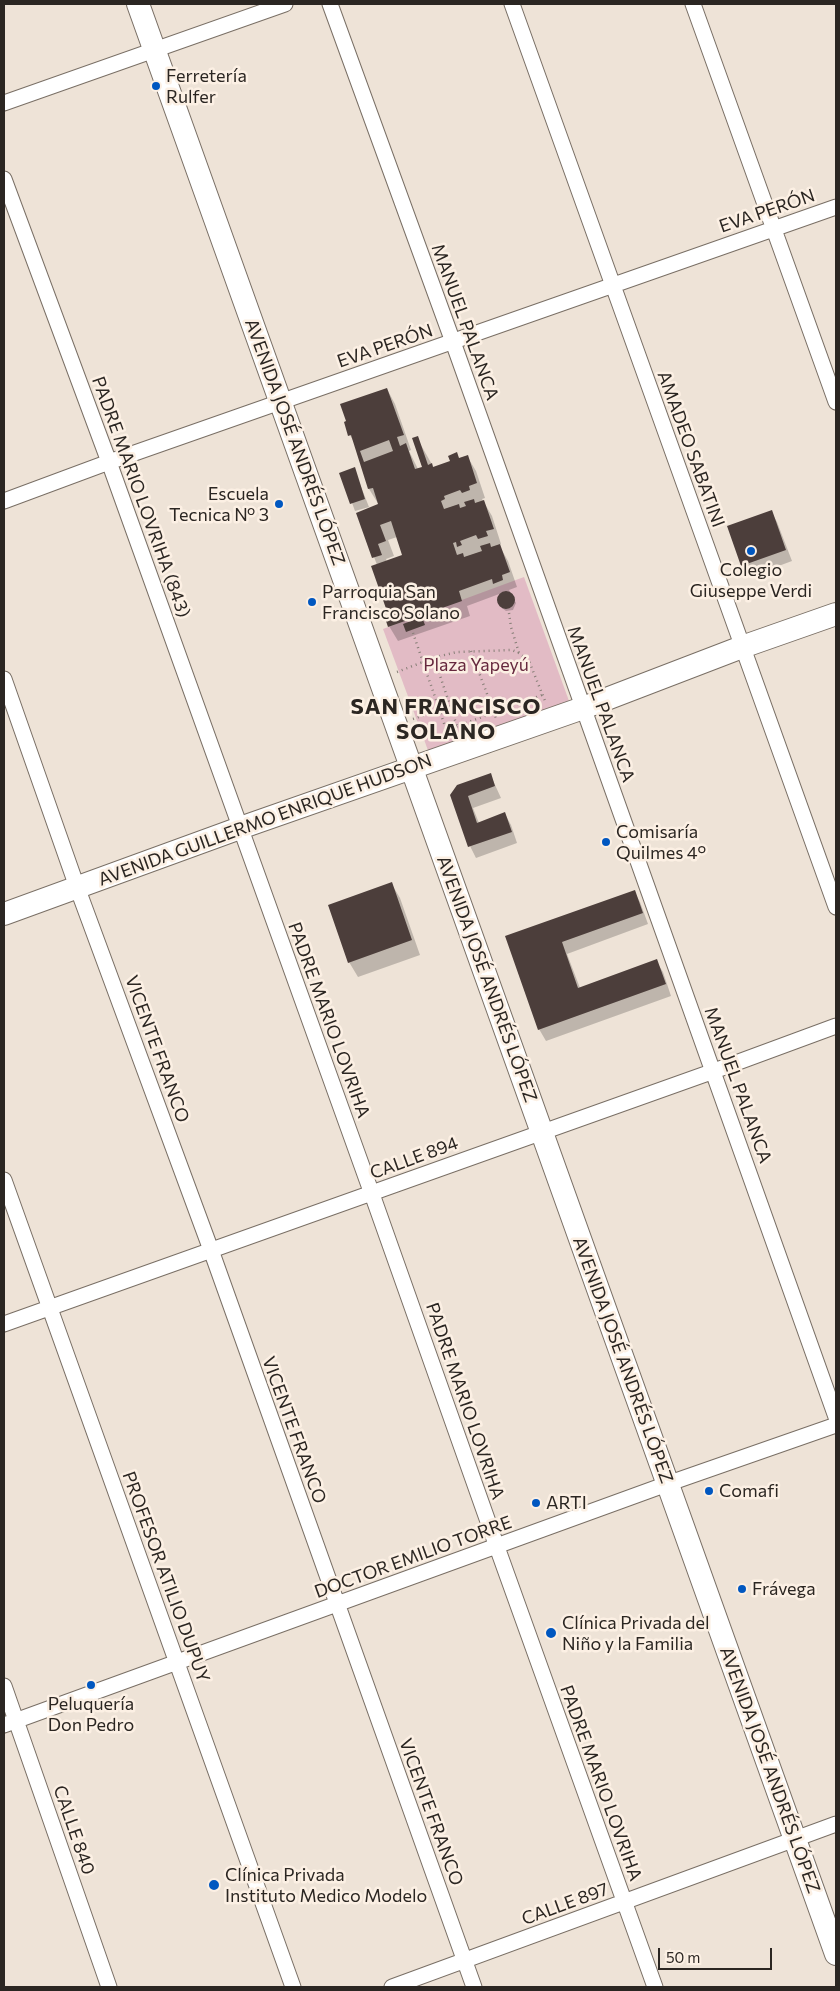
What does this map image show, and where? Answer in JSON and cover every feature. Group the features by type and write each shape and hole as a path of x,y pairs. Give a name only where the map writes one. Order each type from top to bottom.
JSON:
{"main road":[{"name":"AVENIDA JOSÉ ANDRÉS LÓPEZ","path":"138,4 836,1954"},
{"name":"AVENIDA GUILLERMO ENRIQUE HUDSON","path":"4,914 240,828 583,708 742,647 836,614"}],"street":[{"path":"4,103 285,4"},
{"name":"MANUEL PALANCA","path":"330,4 453,342 836,1417"},
{"name":"AMADEO SABATINI","path":"512,4 836,907"},
{"path":"693,4 836,402"},
{"name":"PADRE MARIO LOVRIHA (843)","path":"4,179 109,462 240,828"},
{"name":"EVA PERÓN","path":"4,501 109,462 836,207"},
{"name":"VICENTE FRANCO","path":"4,678 77,887 211,1250 474,1987"},
{"name":"PADRE MARIO LOVRIHA","path":"240,828 372,1194 496,1548 655,1987"},
{"name":"CALLE 894","path":"4,1324 714,1072 836,1026"},
{"name":"PROFESOR ATILIO DUPUY","path":"4,1180 293,1987"},
{"name":"DOCTOR EMILIO TORRE","path":"10,1723 336,1604 496,1548 667,1484 836,1425"},
{"name":"CALLE 840","path":"4,1686 10,1723 109,1987"},
{"name":"CALLE 897","path":"392,1987 836,1824"}],"path":[{"path":"509,613 519,653"},
{"path":"413,633 447,730 460,751"},
{"path":"471,650 502,736"},
{"path":"379,678 434,658 457,652 512,650 529,661 552,719"},
{"path":"434,658 457,726 460,751"},
{"path":"447,730 542,694"},
{"path":"396,725 440,710"}],"green space":[{"name":"Plaza Yapeyú","path":"524,577 569,701 429,753 383,629"}],"building":[{"path":"387,388 404,435 397,437 400,446 406,443 415,469 422,467 412,438 418,436 428,465 432,463 433,467 450,461 448,456 457,452 459,458 468,455 477,483 469,486 470,490 462,493 460,490 444,496 445,499 441,501 444,509 459,504 460,508 466,506 464,502 474,499 475,503 484,500 494,529 486,531 488,536 478,539 476,535 460,541 462,545 457,547 456,542 453,543 457,555 463,553 464,557 482,551 480,546 490,543 491,547 500,544 510,572 502,575 503,580 493,584 492,579 459,591 462,601 388,627 385,618 389,617 371,566 402,555 391,521 380,525 386,541 378,544 382,555 372,558 356,513 378,504 373,488 368,489 351,435 348,436 344,422 346,421 340,404","holes":["389,440 393,451 364,462 360,451"]},
{"path":"355,467 365,499 350,504 339,473"},
{"path":"772,510 786,550 741,566 727,526"},
{"path":"506,591 512,594 515,600 512,606 506,609 500,606 497,600 500,594"},
{"path":"422,617 425,625 406,632 403,624"},
{"path":"491,773 495,786 468,796 477,823 505,812 512,832 468,847 450,795 457,785"},
{"path":"392,882 412,940 348,963 328,905"},
{"path":"635,890 643,913 562,942 578,988 657,959 666,984 538,1030 505,936"}],"place":[{"name":"Ferretería Rulfer","path":"156,86"},
{"name":"Escuela Tecnica Nº 3","path":"279,504"},
{"name":"Colegio Giuseppe Verdi","path":"751,551"},
{"name":"Parroquia San Francisco Solano","path":"312,602"},
{"name":"Comisaría Quilmes 4°","path":"606,842"},
{"name":"Comafi","path":"709,1491"},
{"name":"ARTI","path":"536,1503"},
{"name":"Frávega","path":"742,1589"},
{"name":"Clínica Privada del Niño y la Familia","path":"551,1633"},
{"name":"Peluquería Don Pedro","path":"91,1685"},
{"name":"Clínica Privada Instituto Medico Modelo","path":"214,1885"}],"district":[{"name":"SAN FRANCISCO SOLANO","path":"446,720"}]}
